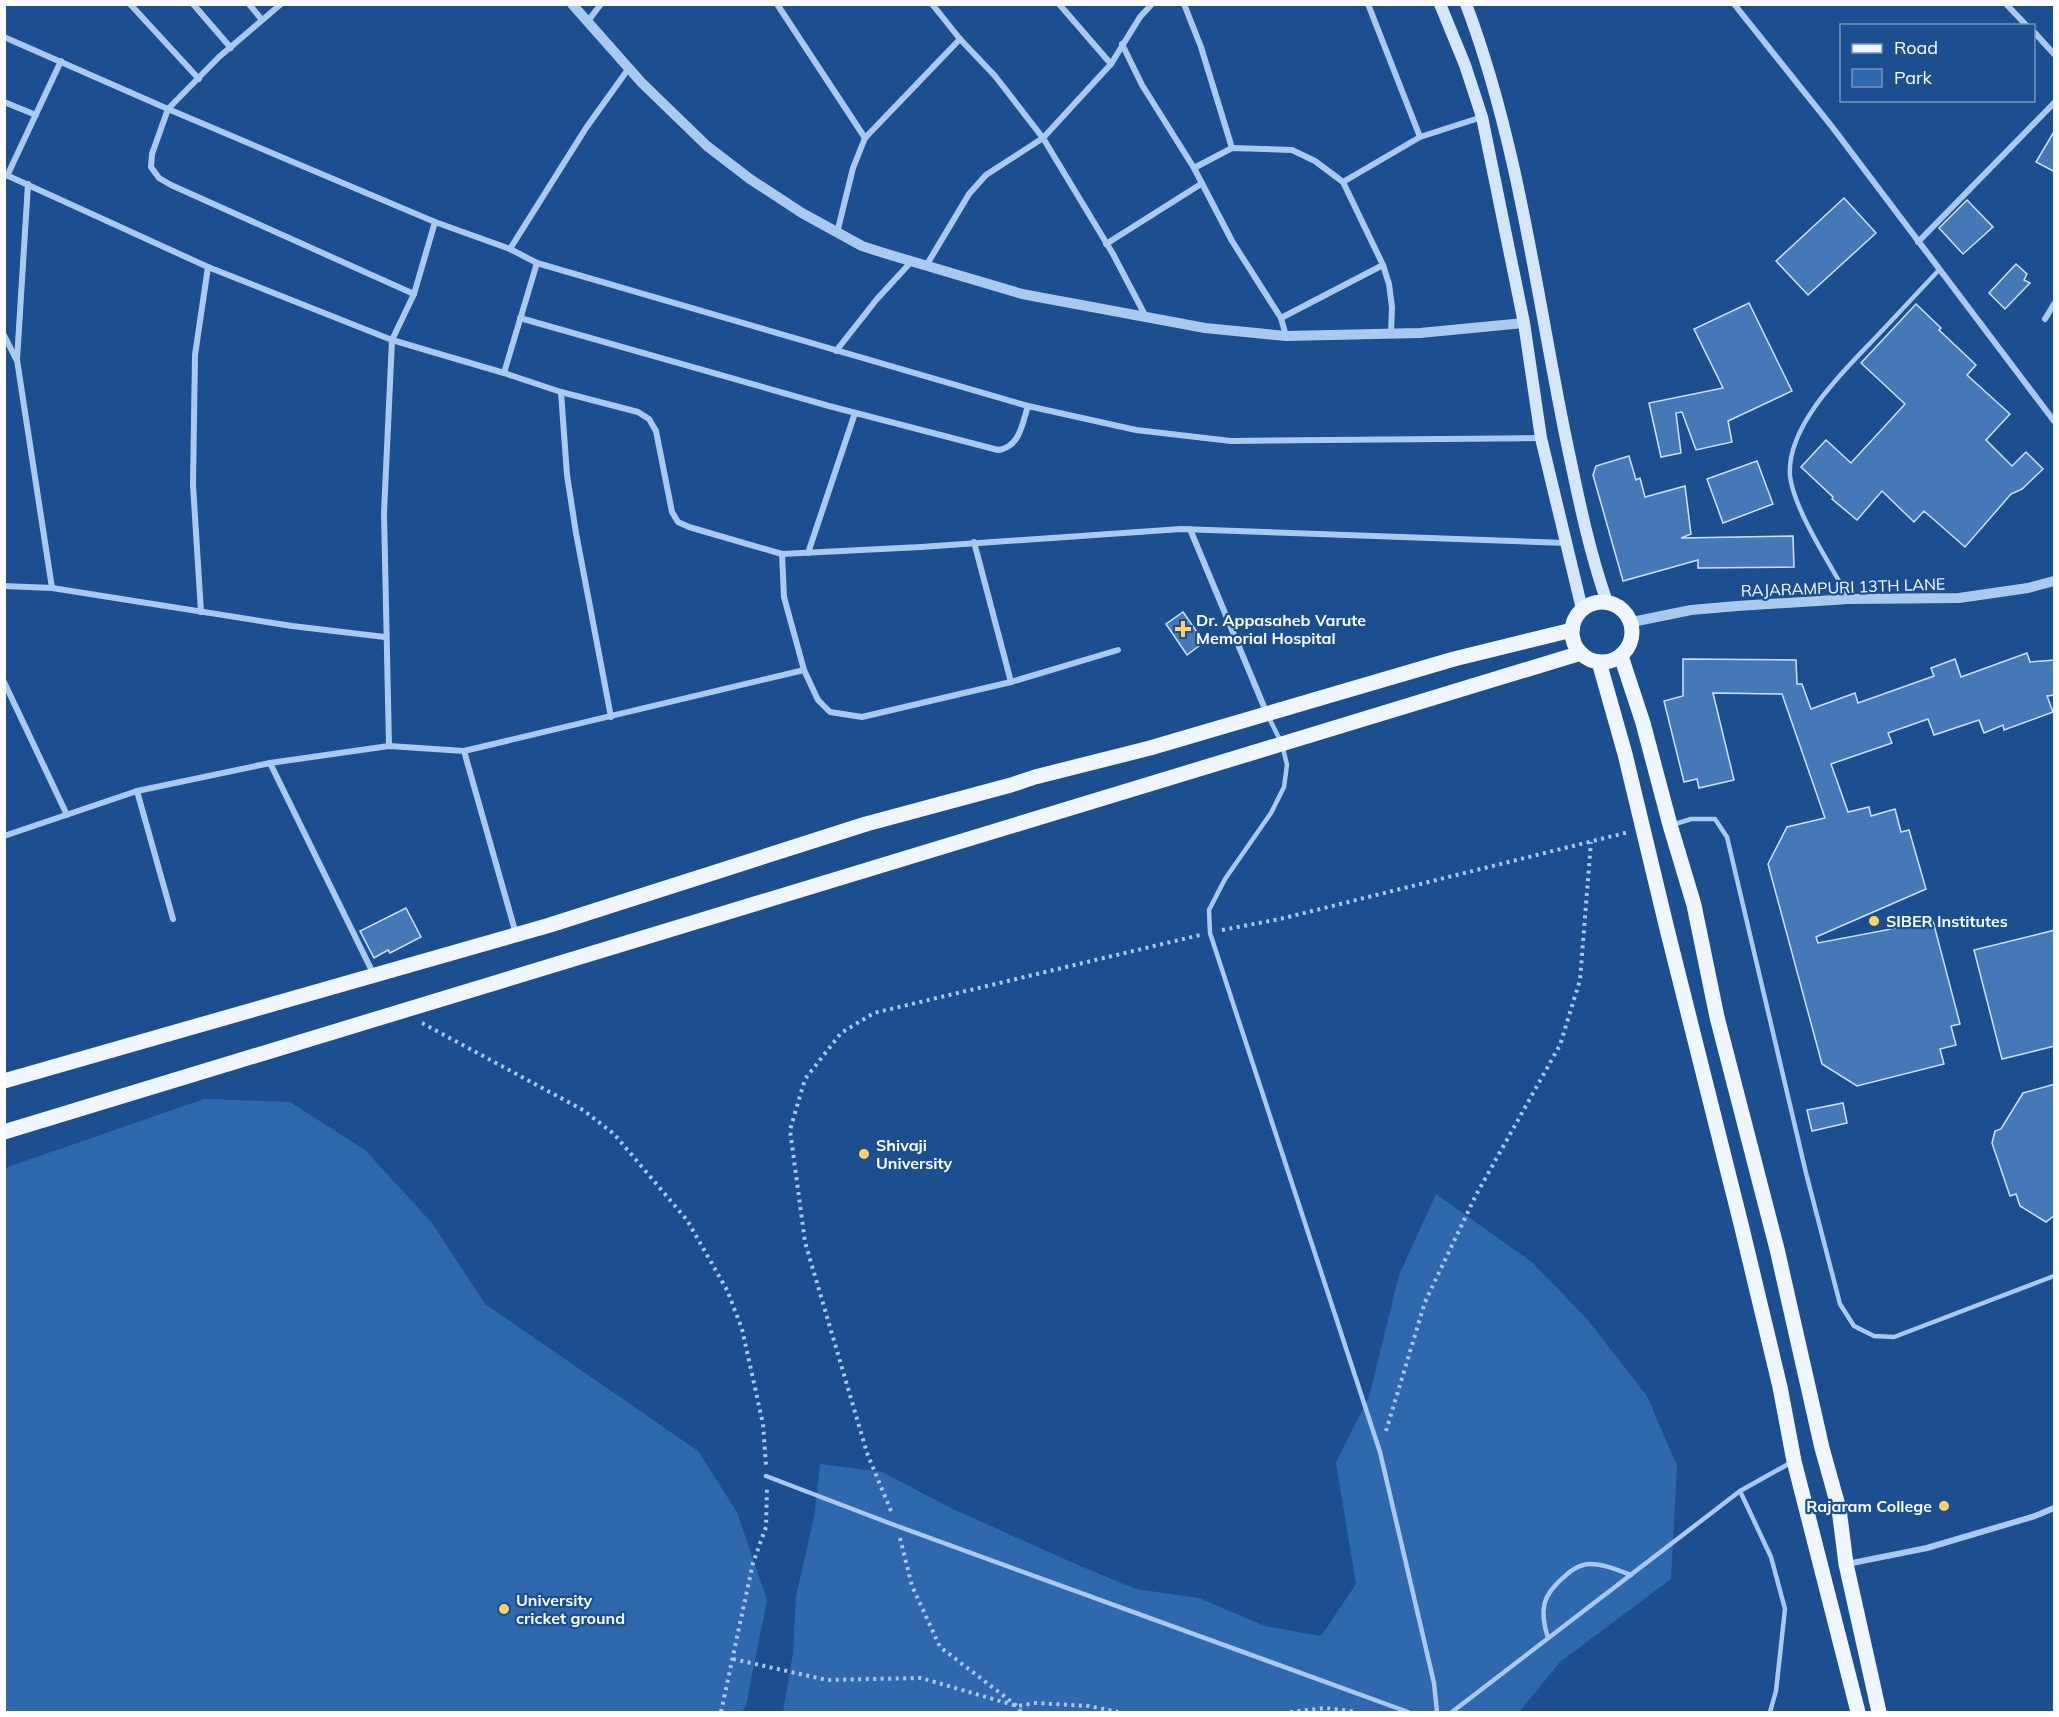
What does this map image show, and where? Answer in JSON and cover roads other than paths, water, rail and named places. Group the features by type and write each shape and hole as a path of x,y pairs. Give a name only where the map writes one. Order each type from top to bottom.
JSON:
{"main road":[{"path":"1440,4 1465,65 1482,117 1524,323 1541,438 1582,609"},
{"path":"1466,4 1502,116 1576,490 1594,563 1607,602"},
{"path":"1598,602 1607,602 1624,610 1632,622 1633,630 1631,644 1620,656 1614,660 1599,662 1591,661 1581,653 1575,645 1572,630 1573,622 1582,609 1598,602"},
{"path":"4,1081 516,934 866,824 1267,714 1454,658 1572,630"},
{"path":"4,1132 1581,653"},
{"path":"1620,656 1643,723 1694,905 1717,1017 1777,1249 1822,1448 1839,1509 1846,1564 1880,1713"},
{"path":"1599,662 1644,828 1774,1363 1794,1461 1858,1713"}],"street":[{"path":"130,4 199,79"},
{"path":"192,4 231,48"},
{"path":"249,4 262,20"},
{"path":"281,4 231,48 168,110 152,154 152,167 159,178 182,190 414,294"},
{"path":"572,4 641,82 707,146 750,179 862,246 1022,294 1205,328 1286,336 1420,333 1524,323"},
{"path":"588,21 601,4"},
{"path":"777,4 865,138"},
{"path":"932,4 960,39 995,76 1043,138 1147,317"},
{"path":"1059,4 1111,63"},
{"path":"926,266 969,194 986,175 1043,138 1111,63 1140,17 1152,4"},
{"path":"1184,4 1201,47 1232,148"},
{"path":"1368,4 1420,138"},
{"path":"1734,4 1833,128 2055,421"},
{"path":"2006,4 2024,24"},
{"path":"2035,33 2055,54"},
{"path":"4,37 168,110 435,222 510,249 537,263 1029,406 1137,430 1231,441 1541,438"},
{"path":"837,233 853,168 865,138 960,39"},
{"path":"1122,44 1142,85 1194,168 1232,240 1281,318 1286,336"},
{"path":"61,61 6,175 208,267 392,340 561,392 638,412 649,419 656,431 672,512 678,522 689,527 782,554 1190,529 1566,543"},
{"path":"510,249 586,128 630,68"},
{"path":"4,102 36,115"},
{"path":"1918,242 2055,103"},
{"path":"1343,182 1420,138 1482,117"},
{"path":"1194,168 1232,148 1292,150 1315,162 1343,182 1383,266 1389,284 1392,307 1391,333"},
{"path":"28,184 17,360 52,588"},
{"path":"1106,244 1201,184"},
{"path":"389,746 384,513 392,340 414,294 435,222"},
{"path":"836,351 877,299 911,262"},
{"path":"504,373 537,263"},
{"path":"1281,318 1383,266"},
{"path":"201,612 194,485 195,356 208,267"},
{"path":"2045,319 2055,304"},
{"path":"519,318 855,413 999,450 1013,444 1029,406"},
{"path":"4,335 17,360"},
{"path":"561,392 567,475 574,522 611,717"},
{"path":"808,553 855,413"},
{"path":"1190,529 1267,714"},
{"path":"974,542 1011,681"},
{"path":"782,554 784,597 804,670 818,700 830,712 862,717 1011,681 1118,650"},
{"name":"RAJARAMPURI 13TH LANE","path":"1632,622 1691,610 1849,599 1959,598 2028,588 2055,581"},
{"path":"4,586 52,588 152,602 201,612 386,637"},
{"path":"4,836 137,791 270,763 389,746 464,751 804,670"},
{"path":"4,682 67,815"},
{"path":"464,751 516,934"},
{"path":"270,763 374,975"},
{"path":"137,791 173,919"},
{"path":"1846,1564 1927,1548 2055,1508"}],"lane":[{"path":"1849,599 1798,507 1790,476 1792,452 1807,419 1826,390 1939,270"},
{"path":"1267,714 1282,744 1287,765 1284,787 1271,813 1225,879 1209,910 1210,933 1380,1452 1434,1683 1437,1713"},
{"path":"1670,825 1690,819 1715,819 1726,837 1806,1173 1840,1304 1854,1326 1874,1336 1894,1337 2055,1276"},
{"path":"1452,1713 1740,1491 1794,1461"},
{"path":"766,1476 1408,1713"},
{"path":"1740,1491 1771,1557 1785,1609 1776,1690 1770,1713"},
{"path":"1548,1638 1543,1624 1544,1606 1551,1588 1571,1570 1588,1563 1631,1575"}],"place":[{"name":"Dr. Appasaheb Varute Memorial Hospital","path":"1183,629"},
{"name":"SIBER Institutes","path":"1874,921"},
{"name":"Shivaji University","path":"864,1154"},
{"name":"Rajaram College","path":"1944,1506"},
{"name":"University cricket ground","path":"504,1609"}]}
